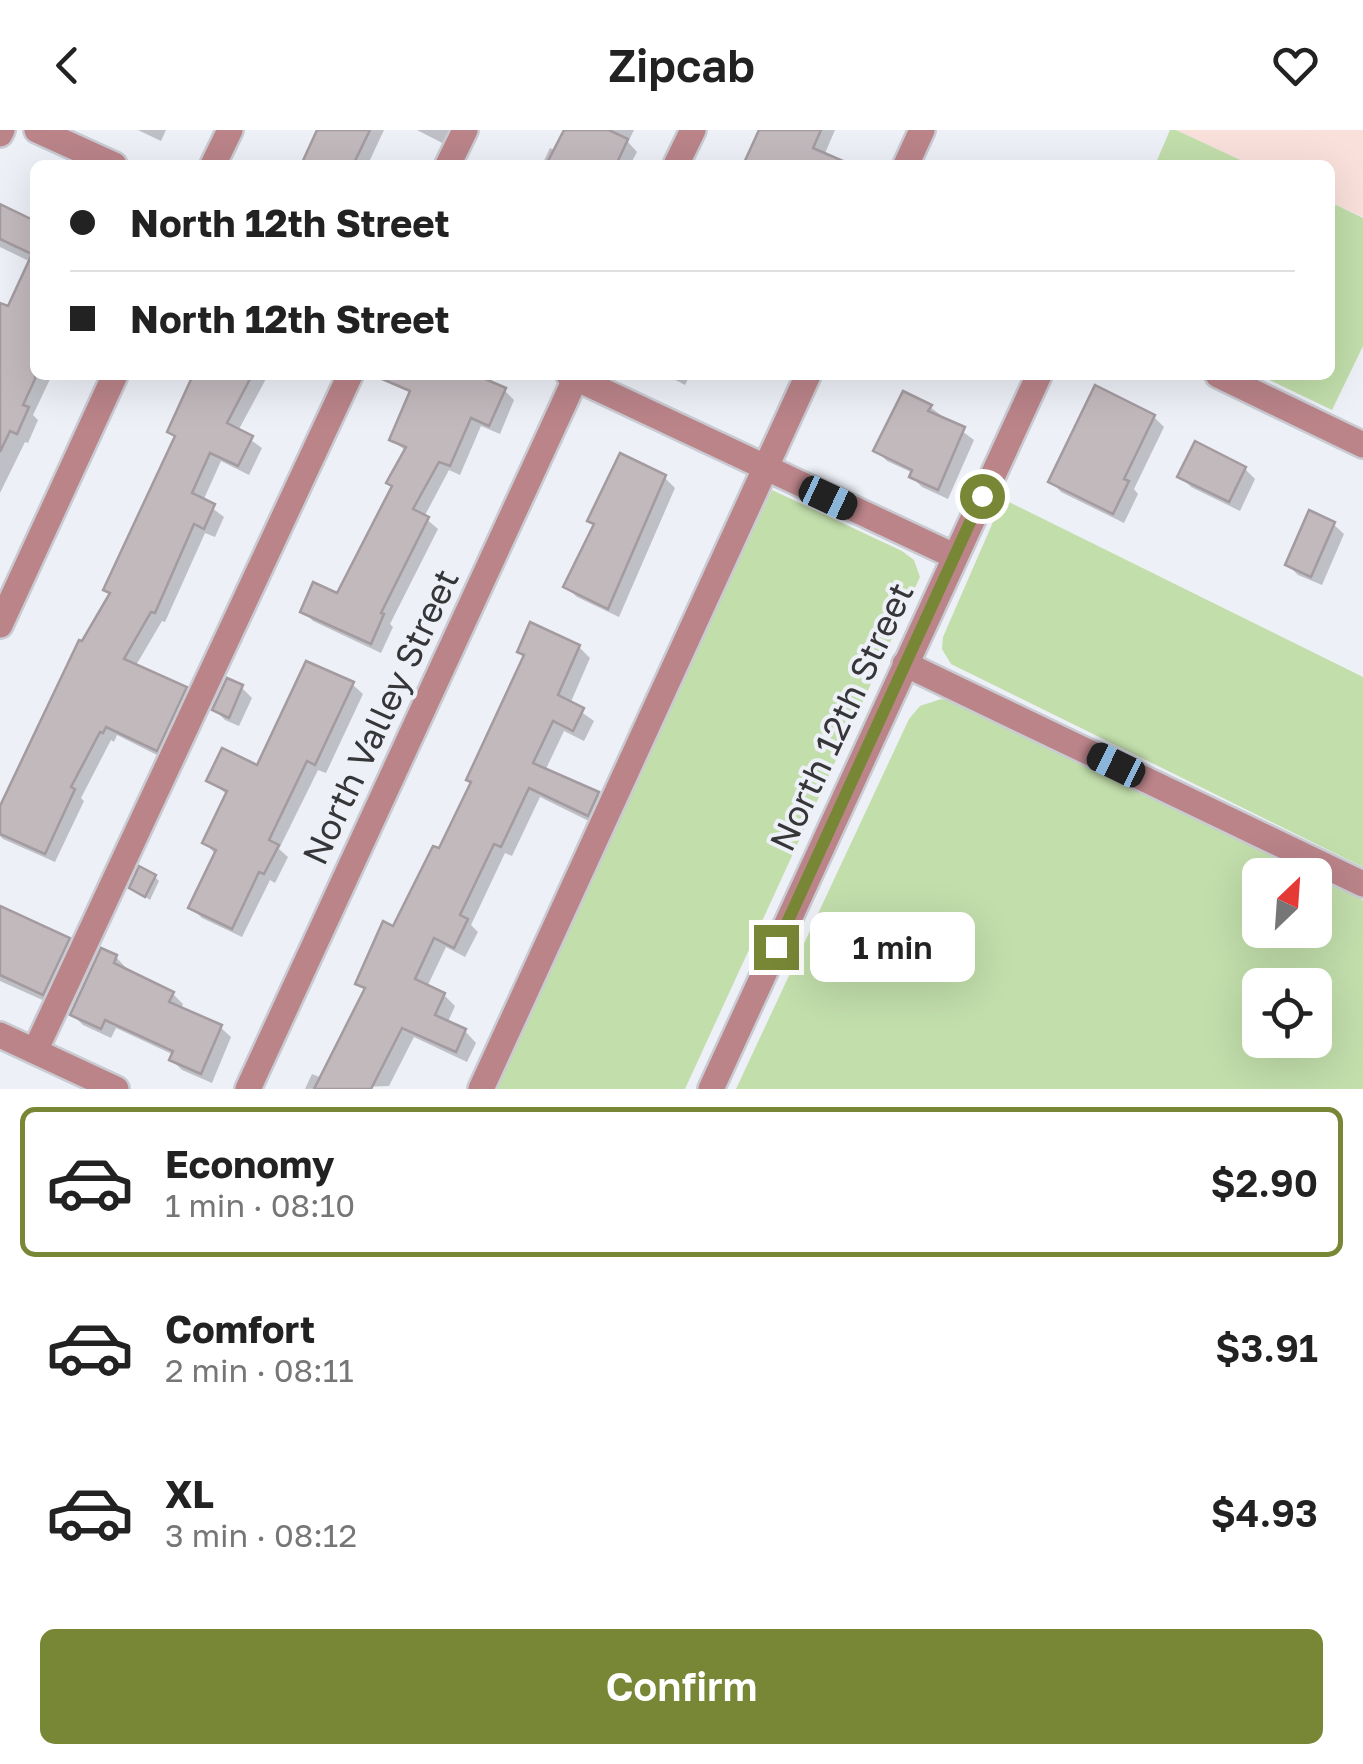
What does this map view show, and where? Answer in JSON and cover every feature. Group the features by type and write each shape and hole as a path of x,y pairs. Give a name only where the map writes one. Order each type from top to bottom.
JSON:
{"street":[{"path":"37,130 103,160"},
{"path":"215,160 230,130"},
{"path":"450,160 465,130"},
{"path":"678,160 693,130"},
{"path":"908,160 922,130"},
{"path":"0,625 114,380"},
{"path":"35,1051 348,380"},
{"name":"North Valley Street","path":"248,1089 572,380"},
{"path":"582,380 764,470 954,556"},
{"path":"481,1089 806,380"},
{"name":"North 12th Street","path":"711,1089 1037,380"},
{"path":"1228,380 1363,445"},
{"path":"905,664 1363,884"},
{"path":"0,1035 116,1089"}],"shaded area":[{"path":"1176,130 1363,130 1363,217 1335,204 1335,160 1240,160"}],"green space":[{"path":"1170,130 1176,130 1240,160 1157,160"},
{"path":"1335,204 1363,218 1363,346 1332,410 1269,380 1335,380"},
{"path":"772,490 902,551 914,560 920,577 685,1089 491,1089"},
{"path":"1003,499 1363,677 1363,867 951,664 942,649 943,637"},
{"path":"941,699 967,704 1278,858 1242,858 1242,948 1332,948 1332,884 1363,900 1363,1089 736,1089 909,719 920,706"}],"building":[{"path":"317,130 370,130 355,160 303,160"},
{"path":"564,130 609,130 628,139 618,160 549,160"},
{"path":"759,130 821,130 813,148 841,160 745,160"},
{"path":"0,204 30,219 30,253 0,239"},
{"path":"30,258 30,380 35,380 23,405 29,407 17,434 10,431 0,452 0,303 8,306"},
{"path":"191,380 249,380 227,423 253,436 238,466 210,453 192,493 215,504 204,529 194,524 155,613 151,612 124,659 187,687 157,751 106,727 100,732 71,787 75,789 45,854 0,834 0,806 79,640 82,641 110,593 103,590 175,436 167,432"},
{"path":"385,380 488,380 506,388 489,426 471,418 450,466 439,462 413,509 429,517 381,613 384,614 371,644 300,612 313,582 337,593 392,486 386,483 406,447 389,440 410,391"},
{"path":"1095,385 1155,415 1124,479 1129,481 1113,514 1048,482"},
{"path":"903,391 932,405 928,411 965,427 938,490 909,477 912,470 873,451"},
{"path":"1195,441 1246,467 1229,502 1177,477"},
{"path":"620,453 666,475 608,609 563,587 594,524 587,521"},
{"path":"1309,510 1335,522 1311,577 1285,565"},
{"path":"530,622 580,645 558,695 584,708 573,731 553,721 533,763 599,792 588,816 529,788 501,847 494,844 460,915 468,919 454,948 434,938 415,979 445,993 435,1015 466,1029 456,1052 402,1028 371,1089 314,1089 365,988 355,984 383,921 393,926 433,846 439,848 471,782 466,780 524,655 517,652"},
{"path":"306,661 354,682 315,765 307,761 269,840 279,845 264,874 259,872 232,929 188,908 216,850 202,843 227,791 206,781 222,748 257,765"},
{"path":"227,678 243,685 229,718 212,710"},
{"path":"139,866 156,875 145,897 129,888"},
{"path":"0,906 70,938 43,995 0,975"},
{"path":"101,948 117,955 114,963 174,992 169,1002 222,1025 201,1074 169,1060 173,1051 105,1020 101,1029 70,1015"}],"route":[{"path":"776,947 982,496"}]}
